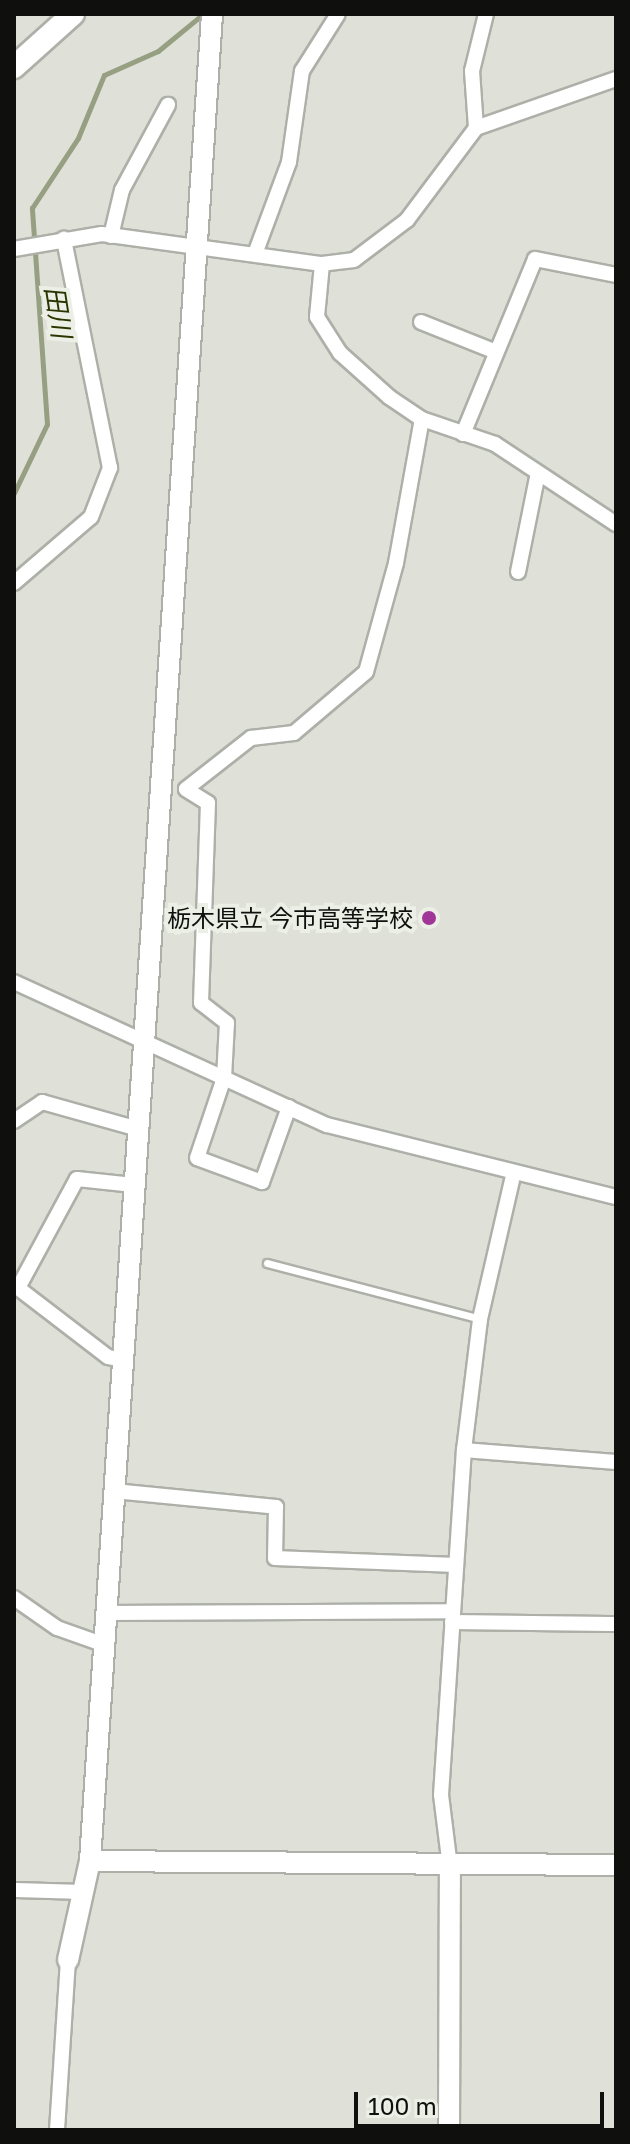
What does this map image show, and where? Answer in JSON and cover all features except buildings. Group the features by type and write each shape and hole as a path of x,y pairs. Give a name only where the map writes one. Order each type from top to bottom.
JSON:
{"main road":[{"path":"14,67 73,14"}],"street":[{"path":"57,2130 68,1960 90,1861 125,1360 193,250 212,14"},
{"path":"255,254 293,148 302,71 338,14"},
{"path":"476,128 472,71 486,14"},
{"path":"14,249 64,239 111,236 193,250 255,254 322,264 354,260 407,220 476,128 616,79"},
{"path":"111,236 122,190 168,105"},
{"path":"14,583 91,517 110,468 64,239"},
{"path":"463,434 494,351 535,259 616,275"},
{"path":"322,264 317,317 326,336 354,370 422,419 495,444 616,524"},
{"path":"421,322 494,351"},
{"path":"289,1107 262,1182 197,1158 224,1078 227,1023 201,1003 208,803 186,789 251,738 294,733 366,672 396,563 422,419"},
{"path":"518,572 538,473"},
{"path":"14,982 341,1129 513,1176 616,1197"},
{"path":"14,1121 42,1102 138,1129"},
{"path":"449,2130 450,1867 441,1795 456,1565 464,1450 480,1319 513,1176"},
{"path":"125,1360 108,1357 18,1288 77,1179 134,1185"},
{"path":"464,1450 616,1462"},
{"path":"114,1491 276,1507 275,1558 456,1565"},
{"path":"14,1598 57,1628 105,1645"},
{"path":"106,1613 453,1616 616,1624"},
{"path":"90,1861 450,1867 616,1865"},
{"path":"14,1890 85,1892"}],"lane":[{"path":"267,1263 480,1319"}],"waterway":[{"name":"田川","path":"14,493 47,424 32,208 78,138 104,75 158,51 203,14"}],"place":[{"name":"栃木県立 今市高等学校","path":"429,918"}]}
